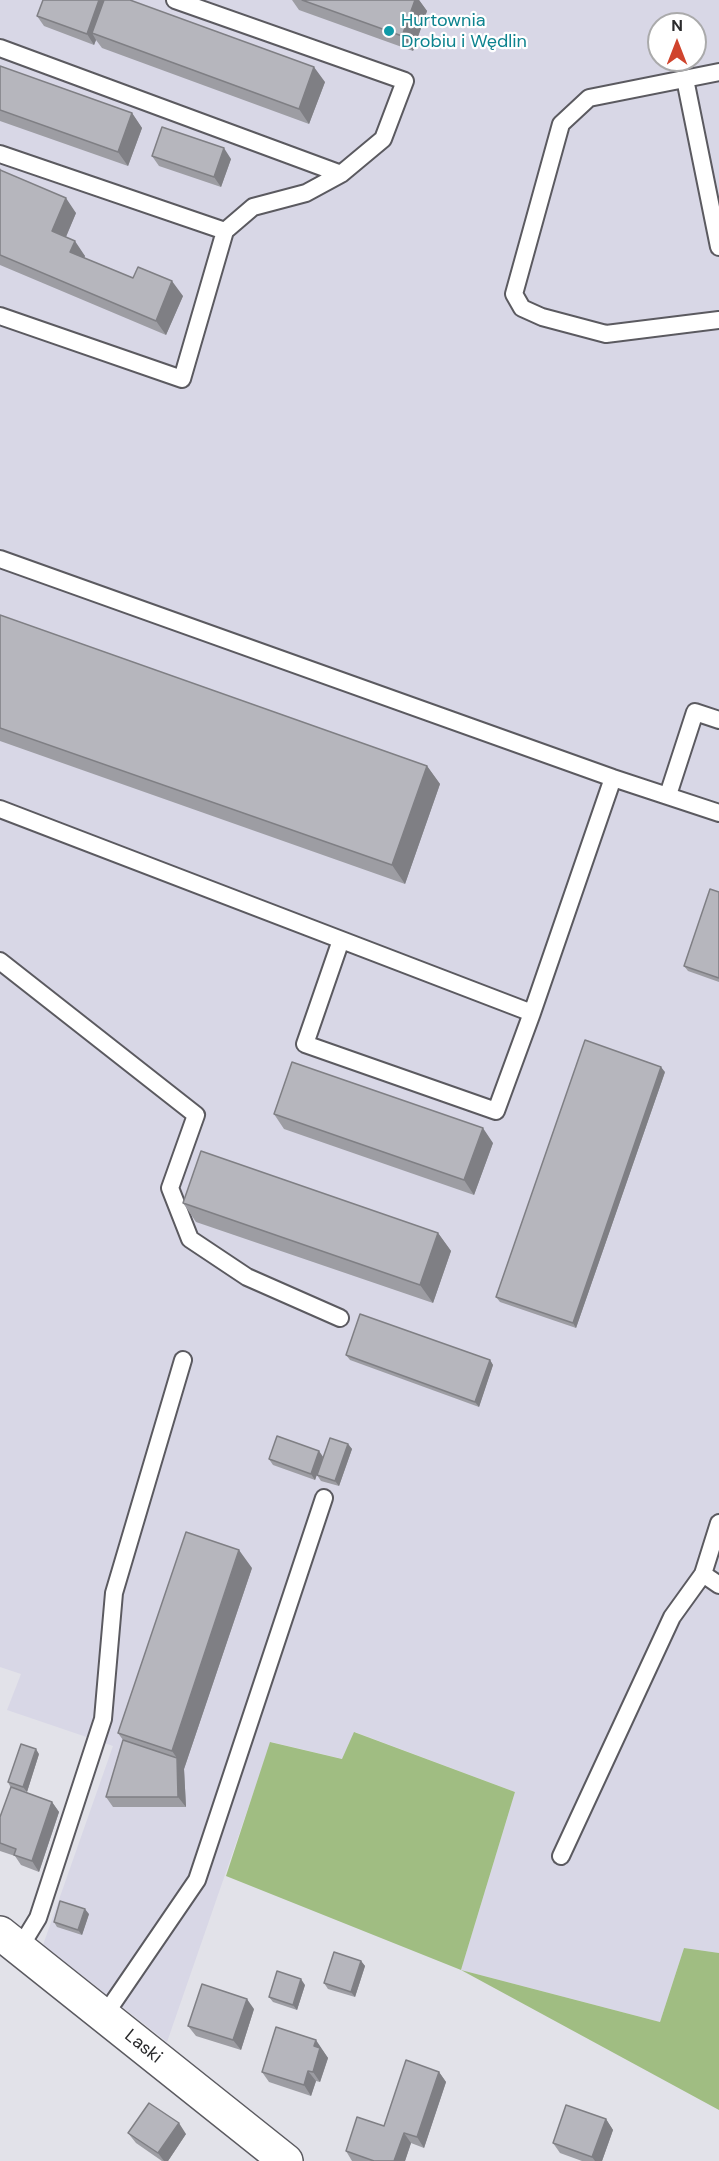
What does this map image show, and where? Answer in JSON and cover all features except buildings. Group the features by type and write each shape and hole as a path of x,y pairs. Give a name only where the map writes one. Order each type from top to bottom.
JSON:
{"street":[{"name":"Laski","path":"10,1941 286,2161"}],"lane":[{"path":"0,316 182,379 225,231 253,207 306,193 341,174 383,139 405,81 175,0"},
{"path":"0,48 341,174"},
{"path":"719,72 589,98 561,124 514,294 522,308 542,317 606,334 719,320"},
{"path":"685,79 719,247"},
{"path":"0,154 225,231"},
{"path":"0,560 613,778 719,813"},
{"path":"668,795 695,712 719,720"},
{"path":"341,940 305,1044 496,1111 613,778"},
{"path":"0,809 532,1013"},
{"path":"0,961 196,1115 170,1188 190,1239 247,1277 340,1318"},
{"path":"10,1941 38,1918 103,1719 114,1593 183,1360"},
{"path":"104,2016 197,1880 324,1498"},
{"path":"561,1856 672,1617 703,1574 719,1523"},
{"path":"703,1574 719,1585"}],"shaded area":[{"path":"0,0 719,0 719,1953 684,1948 660,2022 461,1970 515,1792 355,1732 343,1759 271,1742 167,2042 43,1945 113,1746 7,1710 21,1674 0,1667"}],"green space":[{"path":"354,1732 515,1792 461,1970 226,1876 270,1742 342,1759"},
{"path":"684,1948 719,1953 719,2110 461,1970 660,2022"}],"place":[{"name":"Hurtownia Drobiu i Wędlin","path":"389,31"}]}
